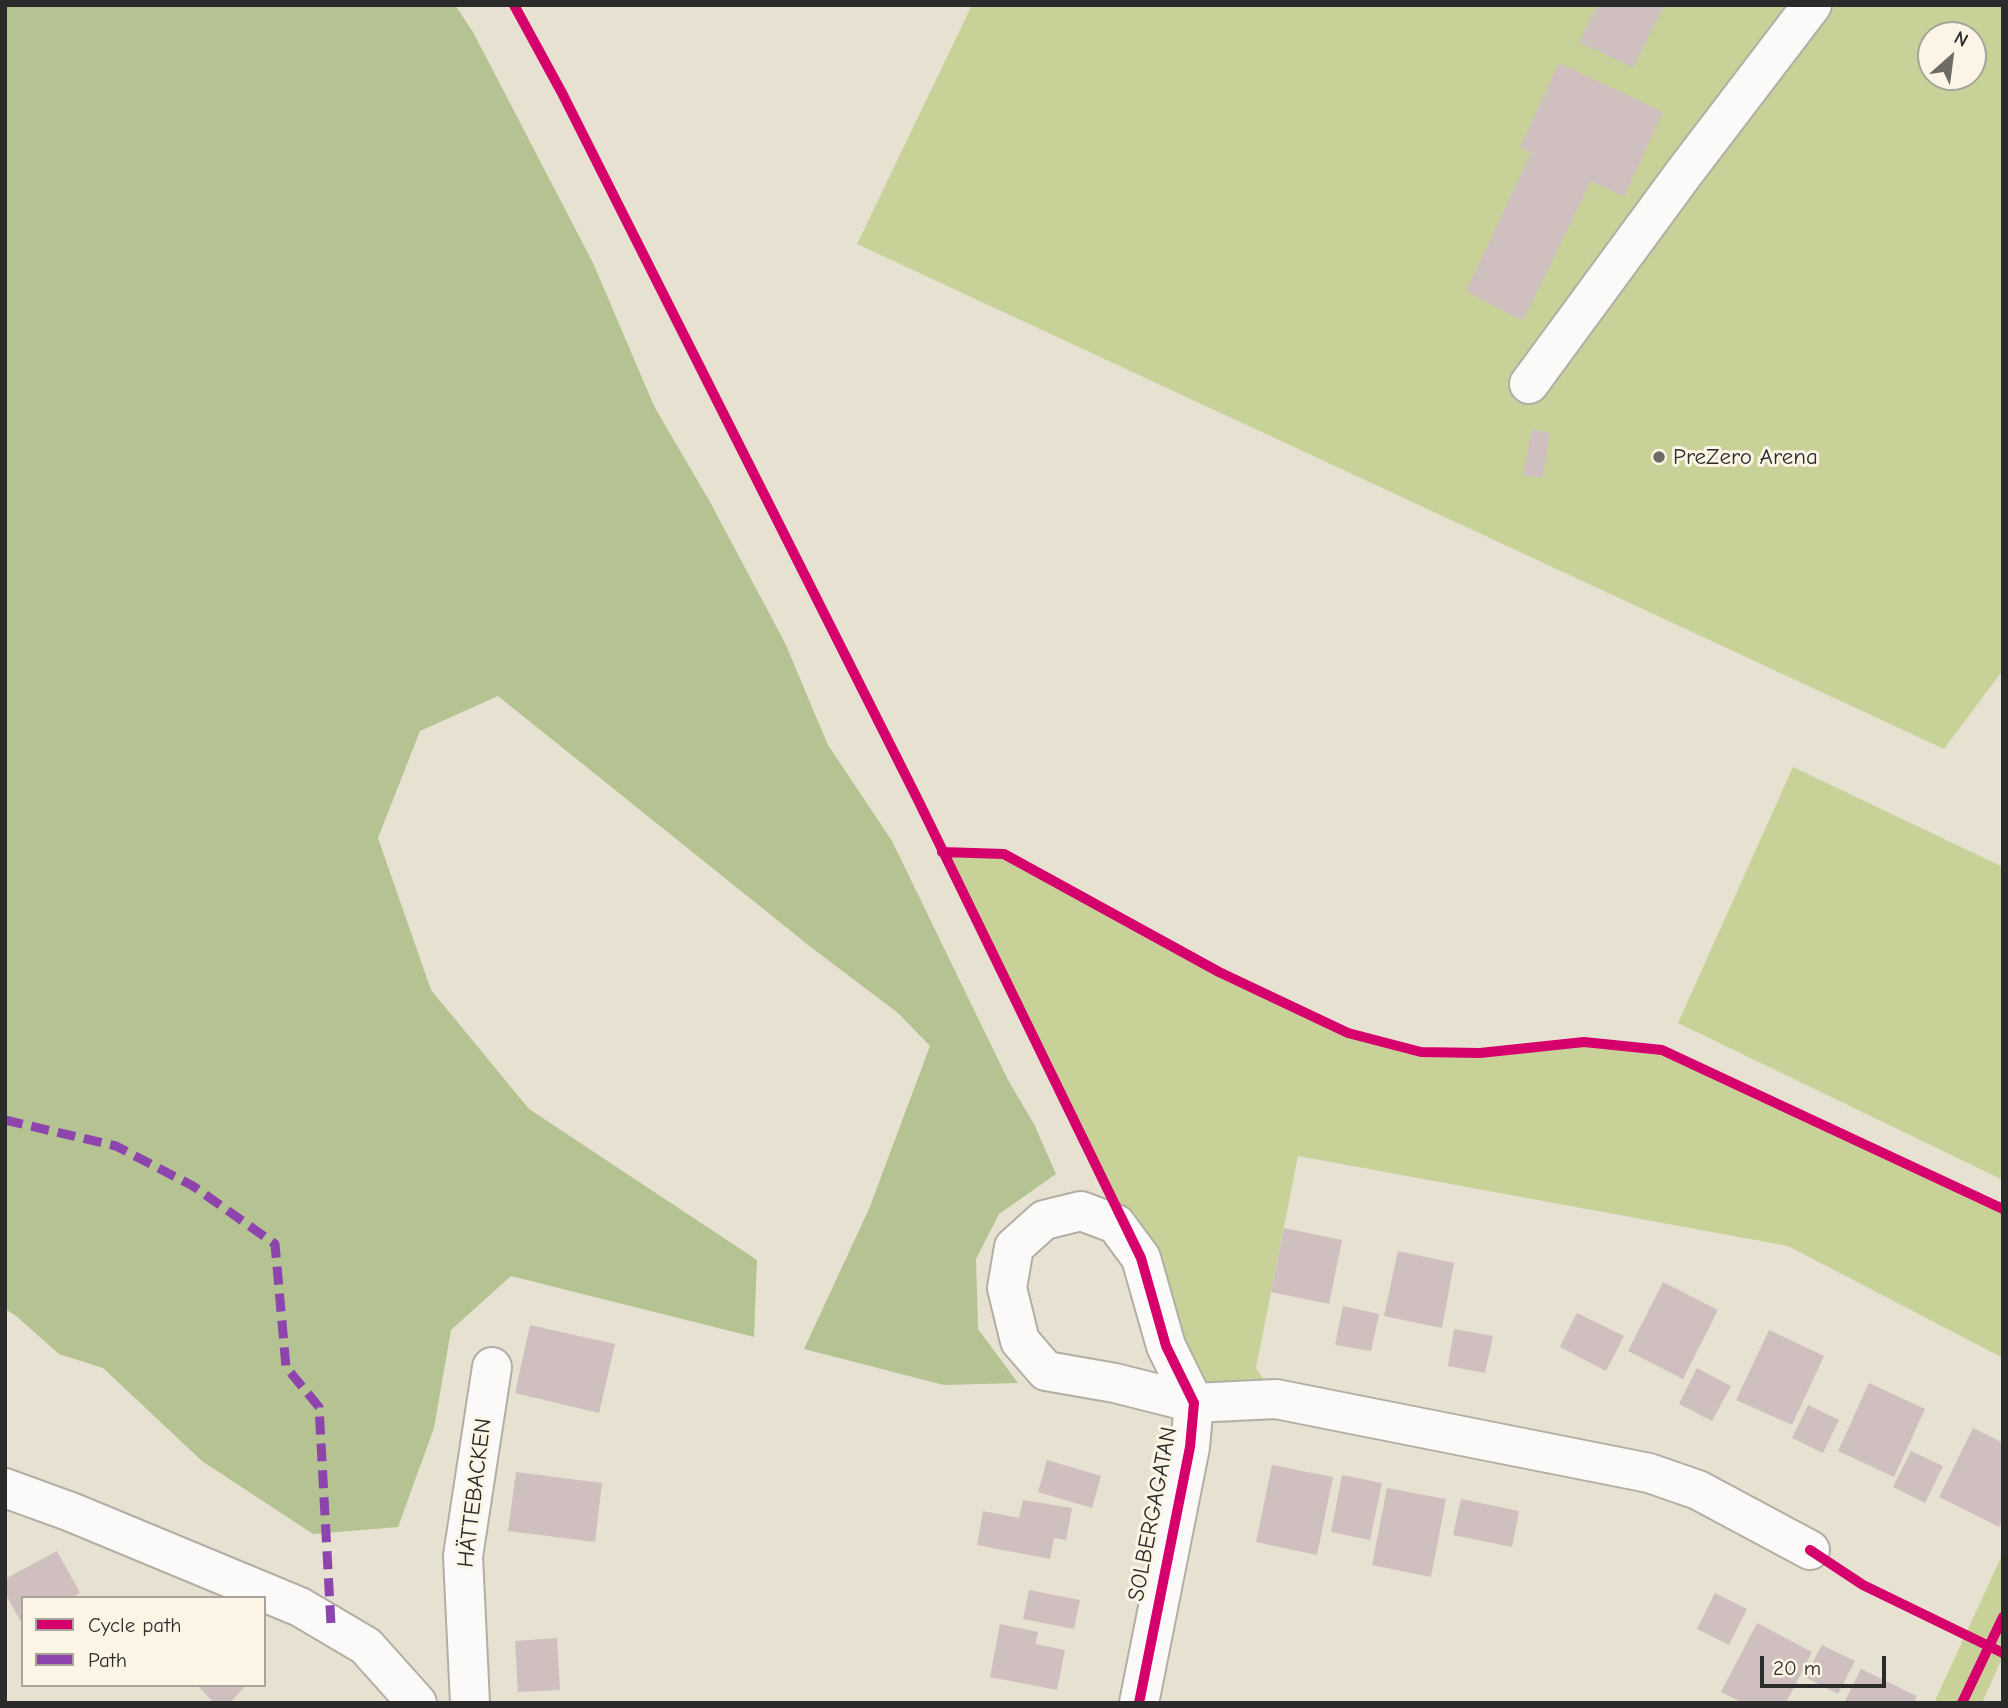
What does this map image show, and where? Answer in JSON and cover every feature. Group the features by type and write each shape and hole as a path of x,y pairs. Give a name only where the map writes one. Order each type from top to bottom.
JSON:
{"street":[{"path":"1530,384 1684,173 1812,5"},
{"name":"SOLBERGAGATAN","path":"1139,1703 1190,1447 1194,1404 1166,1346 1142,1258 1116,1224 1081,1211 1044,1220 1014,1247 1007,1288 1020,1341 1046,1371 1115,1383 1194,1404 1276,1399 1649,1473 1698,1490 1811,1550"},
{"name":"HÄTTEBACKEN","path":"470,1703 463,1556 492,1367"},
{"path":"5,1488 71,1512 300,1607 366,1646 416,1703"}],"green space":[{"path":"5,5 455,5 473,32 593,263 654,406 710,502 785,643 828,745 892,841 1008,1080 1035,1126 1056,1174 999,1214 976,1259 978,1329 1018,1383 944,1385 804,1349 869,1209 930,1046 898,1013 812,948 498,696 420,731 378,838 431,990 529,1109 757,1260 754,1337 511,1276 451,1330 434,1428 398,1527 313,1534 202,1461 103,1368 59,1354 5,1309"},
{"name":"PreZero Arena","path":"972,5 2003,5 2003,670 1944,749 857,244"},
{"path":"1793,767 2003,867 2003,1180 1678,1023"},
{"path":"942,852 1004,854 1219,972 1348,1033 1421,1052 1480,1053 1584,1042 1662,1050 2003,1209 2003,1358 1788,1246 1298,1156 1256,1368 1276,1399 1194,1403 1141,1258"},
{"path":"2003,1553 2003,1656 1982,1703 1934,1703"}],"building":[{"path":"1597,5 1665,5 1633,68 1579,42"},
{"path":"1559,63 1663,112 1624,197 1591,181 1523,321 1466,291 1531,153 1520,147"},
{"path":"1532,429 1550,433 1543,478 1523,475"},
{"path":"1284,1228 1342,1240 1329,1304 1271,1292"},
{"path":"1398,1251 1454,1263 1442,1328 1384,1316"},
{"path":"1663,1282 1718,1310 1683,1379 1628,1351"},
{"path":"1343,1306 1379,1314 1371,1351 1335,1345"},
{"path":"1577,1313 1624,1336 1606,1371 1560,1347"},
{"path":"530,1325 615,1344 599,1413 515,1393"},
{"path":"1454,1329 1493,1336 1485,1373 1448,1366"},
{"path":"1769,1330 1824,1356 1792,1425 1736,1400"},
{"path":"1697,1368 1731,1386 1712,1421 1679,1404"},
{"path":"1869,1383 1925,1409 1894,1477 1838,1451"},
{"path":"1808,1405 1839,1420 1823,1453 1792,1438"},
{"path":"1973,1428 2003,1443 2003,1519 1999,1527 1939,1497"},
{"path":"1911,1451 1943,1466 1925,1503 1893,1487"},
{"path":"1047,1460 1101,1476 1092,1508 1038,1492"},
{"path":"1272,1465 1333,1477 1317,1555 1256,1542"},
{"path":"516,1472 602,1483 595,1542 508,1531"},
{"path":"1342,1475 1382,1483 1370,1540 1331,1532"},
{"path":"1387,1488 1446,1499 1431,1577 1372,1565"},
{"path":"1461,1499 1519,1511 1512,1547 1453,1535"},
{"path":"1023,1500 1072,1508 1066,1540 1054,1538 1050,1559 977,1545 983,1511 1019,1518"},
{"path":"57,1551 80,1593 75,1596 21,1596 21,1622 5,1593 5,1579"},
{"path":"1029,1590 1080,1600 1074,1629 1023,1619"},
{"path":"1715,1593 1747,1609 1729,1645 1697,1629"},
{"path":"1757,1623 1812,1652 1786,1703 1743,1703 1721,1692"},
{"path":"1000,1624 1038,1632 1035,1644 1065,1650 1057,1690 990,1677"},
{"path":"557,1638 560,1690 518,1692 515,1641"},
{"path":"1822,1645 1855,1661 1838,1694 1805,1677"},
{"path":"1861,1669 1917,1696 1914,1703 1844,1703"},
{"path":"199,1687 244,1687 230,1703 214,1703"}],"marked path":[{"path":"5,1120 116,1146 193,1186 275,1244 286,1367 319,1407 331,1624"}],"cycle path":[{"path":"514,5 562,93 918,800 1141,1258 1166,1346 1194,1403 1190,1447 1139,1703"},
{"path":"942,852 1004,854 1219,972 1348,1033 1421,1052 1480,1053 1584,1042 1662,1050 2003,1209"},
{"path":"1810,1550 1863,1585 2003,1653"},
{"path":"1962,1703 2003,1617"}],"place":[{"name":"PreZero Arena","path":"1659,457"}]}
